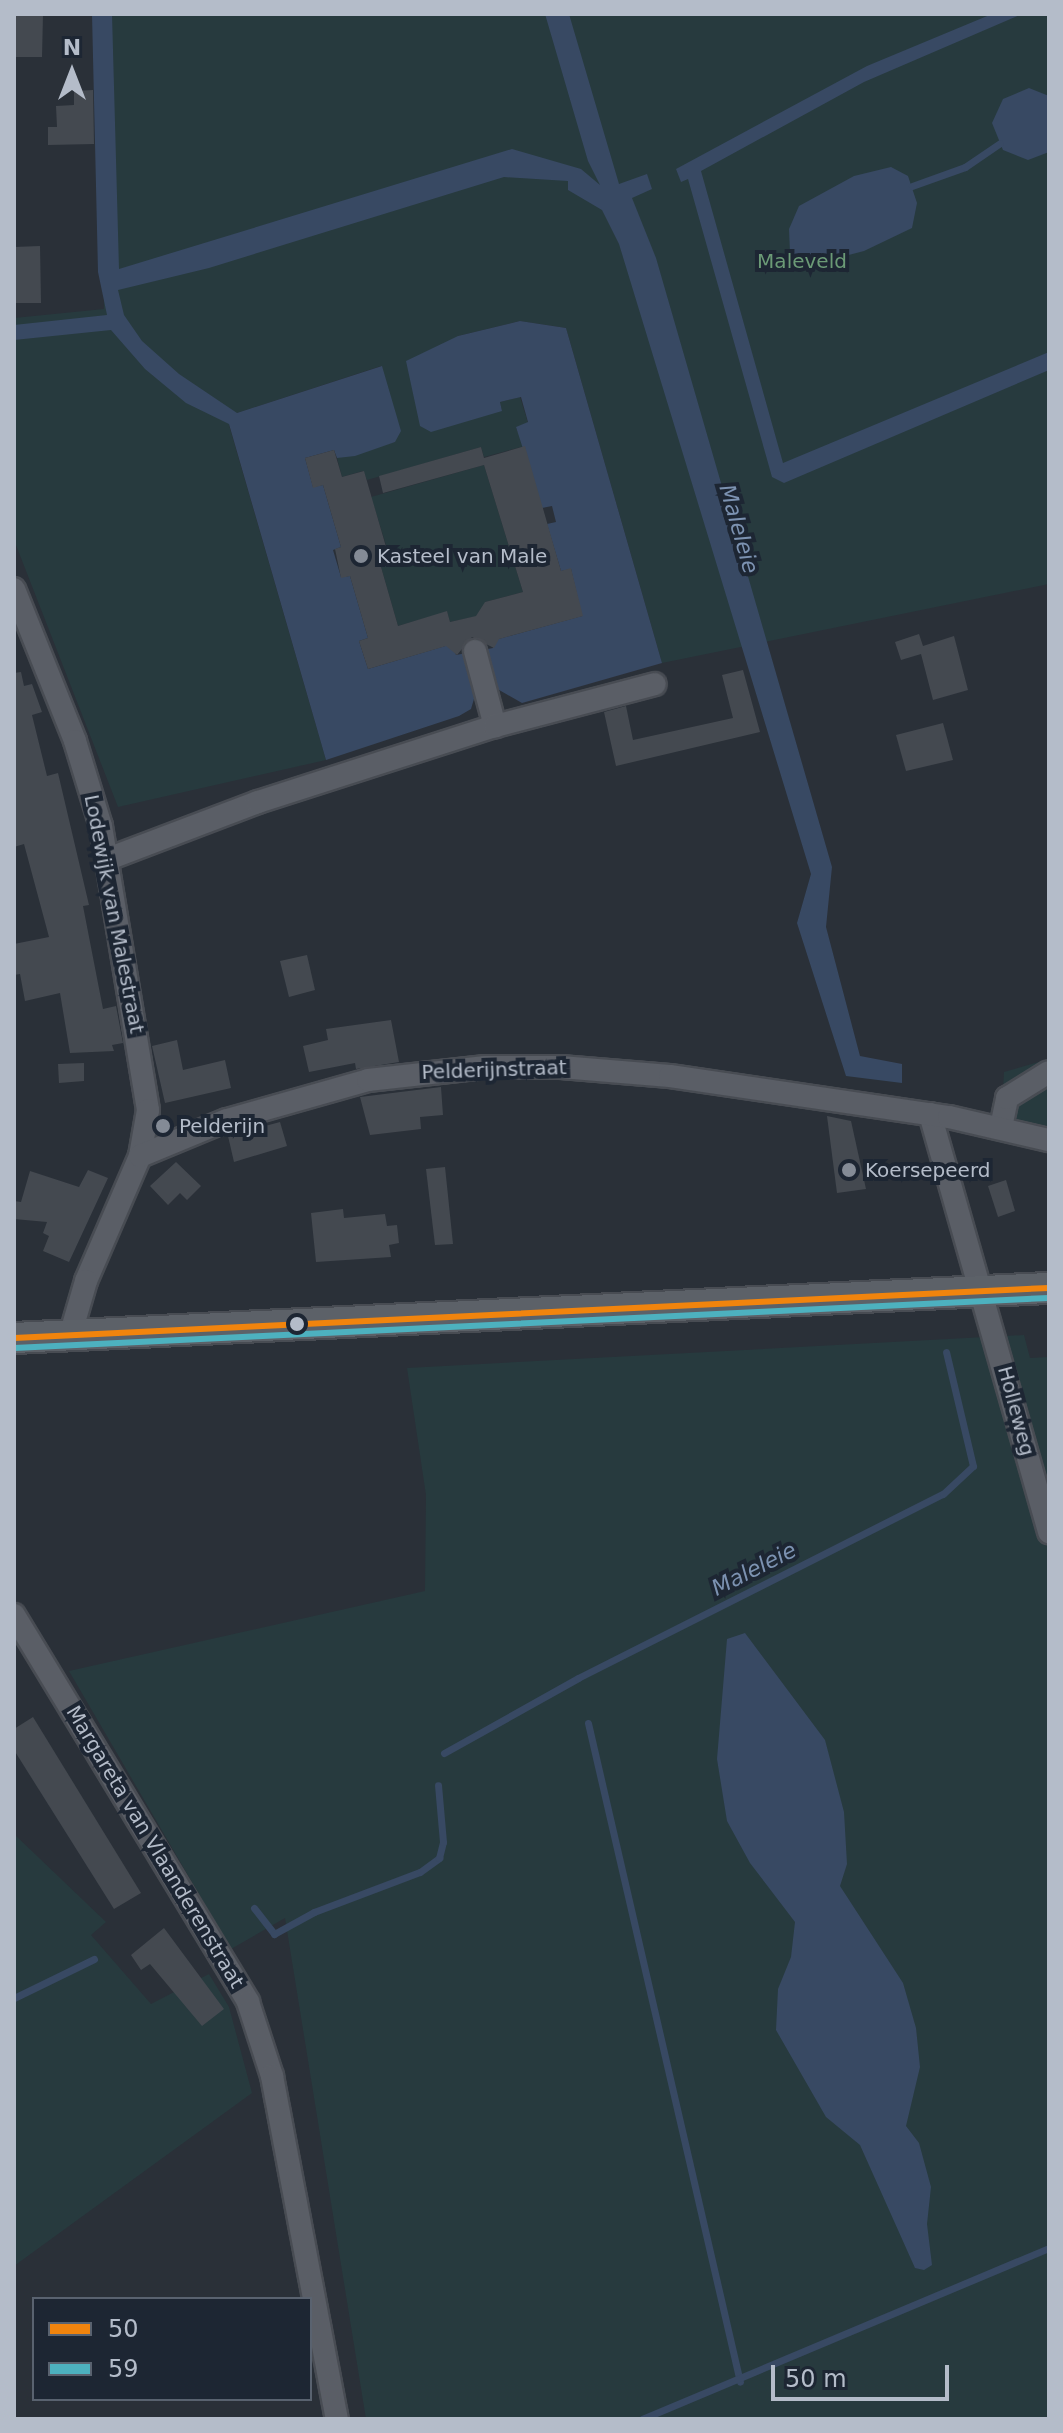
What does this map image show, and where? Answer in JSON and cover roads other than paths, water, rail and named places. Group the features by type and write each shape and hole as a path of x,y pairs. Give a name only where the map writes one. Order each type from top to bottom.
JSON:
{"main road":[{"path":"14,1338 1049,1288"}],"street":[{"name":"Lodewijk van Malestraat","path":"14,589 87,774 108,859 146,1088 140,1156"},
{"path":"475,651 493,717"},
{"path":"108,859 493,717 655,684"},
{"name":"Pelderijnstraat","path":"140,1156 227,1120 368,1080 485,1067 615,1069 930,1114 1001,1127 1049,1140"},
{"path":"1001,1127 1007,1098 1049,1072"},
{"name":"Holleweg","path":"930,1114 983,1290 1049,1532"},
{"path":"70,1336 86,1281 140,1156"},
{"name":"Margareta van Vlaanderenstraat","path":"14,1615 248,2002 272,2076 337,2419"}],"water":[{"path":"92,14 112,14 119,269 512,149 581,169 600,185 588,161 545,14 569,14 619,184 647,174 652,189 632,198 656,258 832,867 826,927 860,1056 902,1064 902,1083 846,1076 797,923 811,874 619,244 602,210 568,190 568,181 504,177 209,268 118,290 124,315 142,341 179,374 237,413 382,366 401,431 395,442 355,456 337,458 334,450 305,458 313,487 323,485 341,547 333,550 341,577 350,576 368,638 359,641 368,669 452,644 456,655 493,648 495,640 582,616 571,569 561,571 547,524 556,522 552,506 542,508 516,427 528,422 521,397 500,402 502,411 431,432 420,426 406,361 458,336 520,321 566,328 662,663 522,703 494,687 476,692 471,709 459,716 326,760 229,424 186,403 145,369 111,330 14,340 14,325 107,315 98,272"},
{"path":"992,14 1022,14 864,82 701,171 783,463 1049,352 1049,370 784,483 772,477 688,179 681,182 676,169 867,66"},
{"path":"1029,88 1049,96 1049,152 1028,160 1003,150 992,123 1003,99"},
{"path":"891,167 908,176 917,203 912,228 864,251 814,264 790,253 789,229 799,206 854,176"},
{"path":"745,1633 825,1740 844,1812 847,1864 840,1886 903,1983 916,2028 920,2067 906,2126 919,2143 931,2187 927,2224 932,2265 924,2270 915,2268 860,2145 826,2117 776,2030 778,1989 791,1957 795,1922 750,1863 727,1821 717,1759 727,1639"}],"waterway":[{"path":"912,186 965,167 1000,143"},
{"name":"Maleleie","path":"444,1753 578,1678 943,1494 973,1466 946,1352"},
{"path":"588,1723 740,2382"},
{"name":"Maleleie","path":"254,1908 274,1934 314,1912 420,1872 439,1858 443,1842 438,1785"},
{"name":"Maleleie","path":"14,1998 94,1959"},
{"path":"642,2419 1049,2248"}],"place":[{"name":"Kasteel van Male","path":"361,556"},
{"name":"Pelderijn","path":"163,1126"},
{"name":"Koersepeerd","path":"849,1170"}],"park label":[{"name":"Maleveld","path":"802,261"}]}
